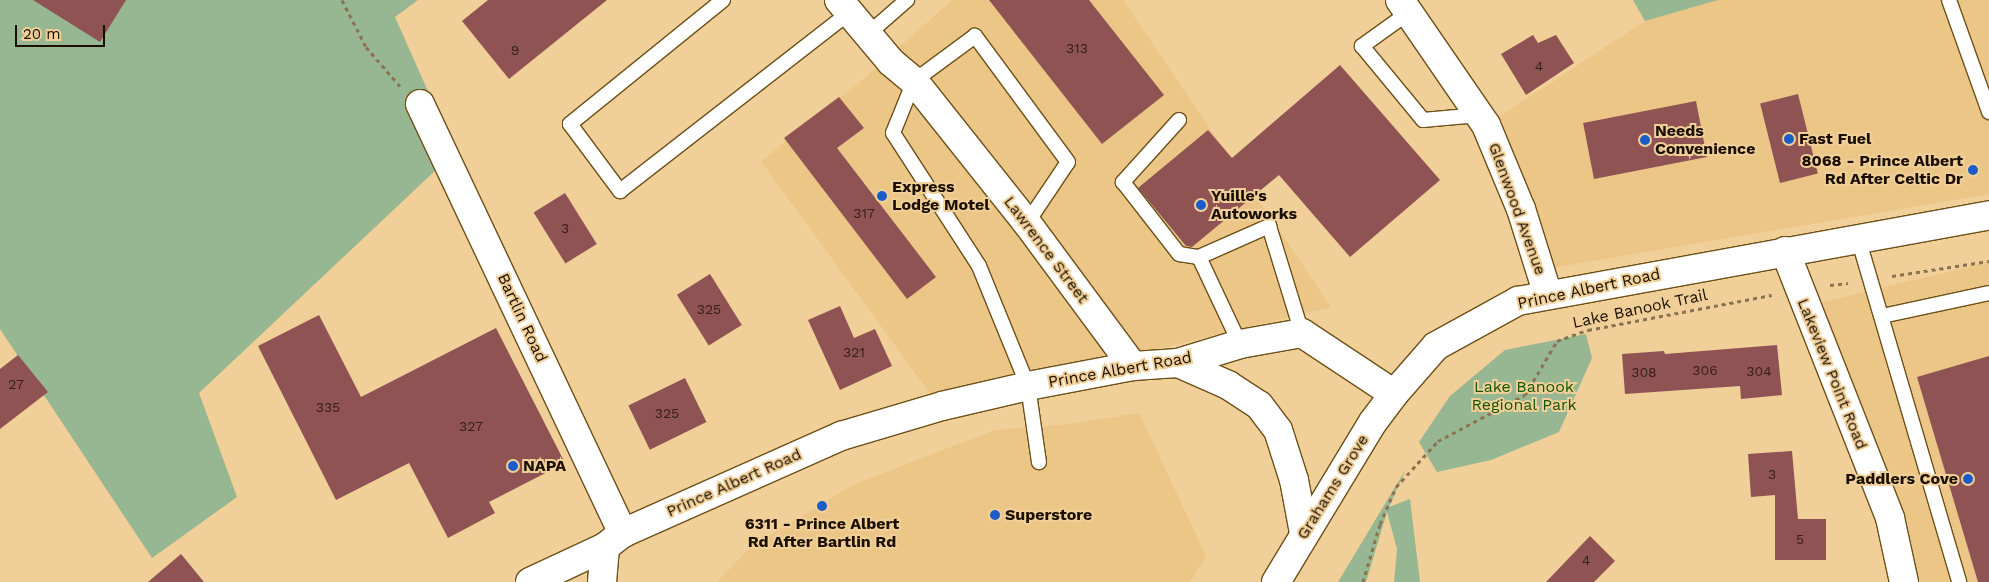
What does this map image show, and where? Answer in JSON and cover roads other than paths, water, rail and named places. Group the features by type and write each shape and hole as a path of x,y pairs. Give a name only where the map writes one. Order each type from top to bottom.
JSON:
{"street":[{"name":"Lawrence Street","path":"844,6 868,34 914,81 1027,223 1133,366"},
{"name":"Glenwood Avenue","path":"1404,6 1479,115 1503,163 1548,295"},
{"name":"Bartlin Road","path":"420,104 614,540"},
{"name":"Prince Albert Road","path":"1394,394 1436,346 1518,301 1989,215"},
{"name":"Lakeview Point Road","path":"1785,251 1798,290 1890,518 1904,582"},
{"name":"Prince Albert Road","path":"530,582 614,540 841,436 942,406 1028,386 1133,366 1178,363 1240,344 1302,333"},
{"path":"1302,333 1394,394"},
{"path":"1178,363 1228,385 1259,405 1278,430 1294,480 1304,533"},
{"name":"Grahams Grove","path":"1276,582 1373,422 1394,394"},
{"path":"602,582 614,540"}],"lane":[{"path":"723,0 570,124 620,191 844,6"},
{"path":"868,34 907,0"},
{"path":"1949,0 1988,106"},
{"path":"1404,6 1362,46 1423,120 1479,115"},
{"path":"1027,223 1068,162 975,36 914,81 893,133 979,266 1028,386 1039,462"},
{"path":"1179,120 1123,182 1179,254 1199,257 1269,226 1302,333"},
{"path":"1858,238 1959,582"},
{"path":"1199,257 1240,344"},
{"path":"1882,316 1989,292"}],"place":[{"name":"Fast Fuel","path":"1789,139"},
{"name":"Needs Convenience","path":"1645,140"},
{"name":"8068 - Prince Albert Rd After Celtic Dr","path":"1973,170"},
{"name":"Express Lodge Motel","path":"882,196"},
{"name":"Yuille's Autoworks","path":"1201,205"},
{"name":"NAPA","path":"513,466"},
{"name":"Paddlers Cove","path":"1968,479"},
{"name":"6311 - Prince Albert Rd After Bartlin Rd","path":"822,506"},
{"name":"Superstore","path":"995,515"}],"park label":[{"name":"Lake Banook Regional Park","path":"1524,396"}]}
